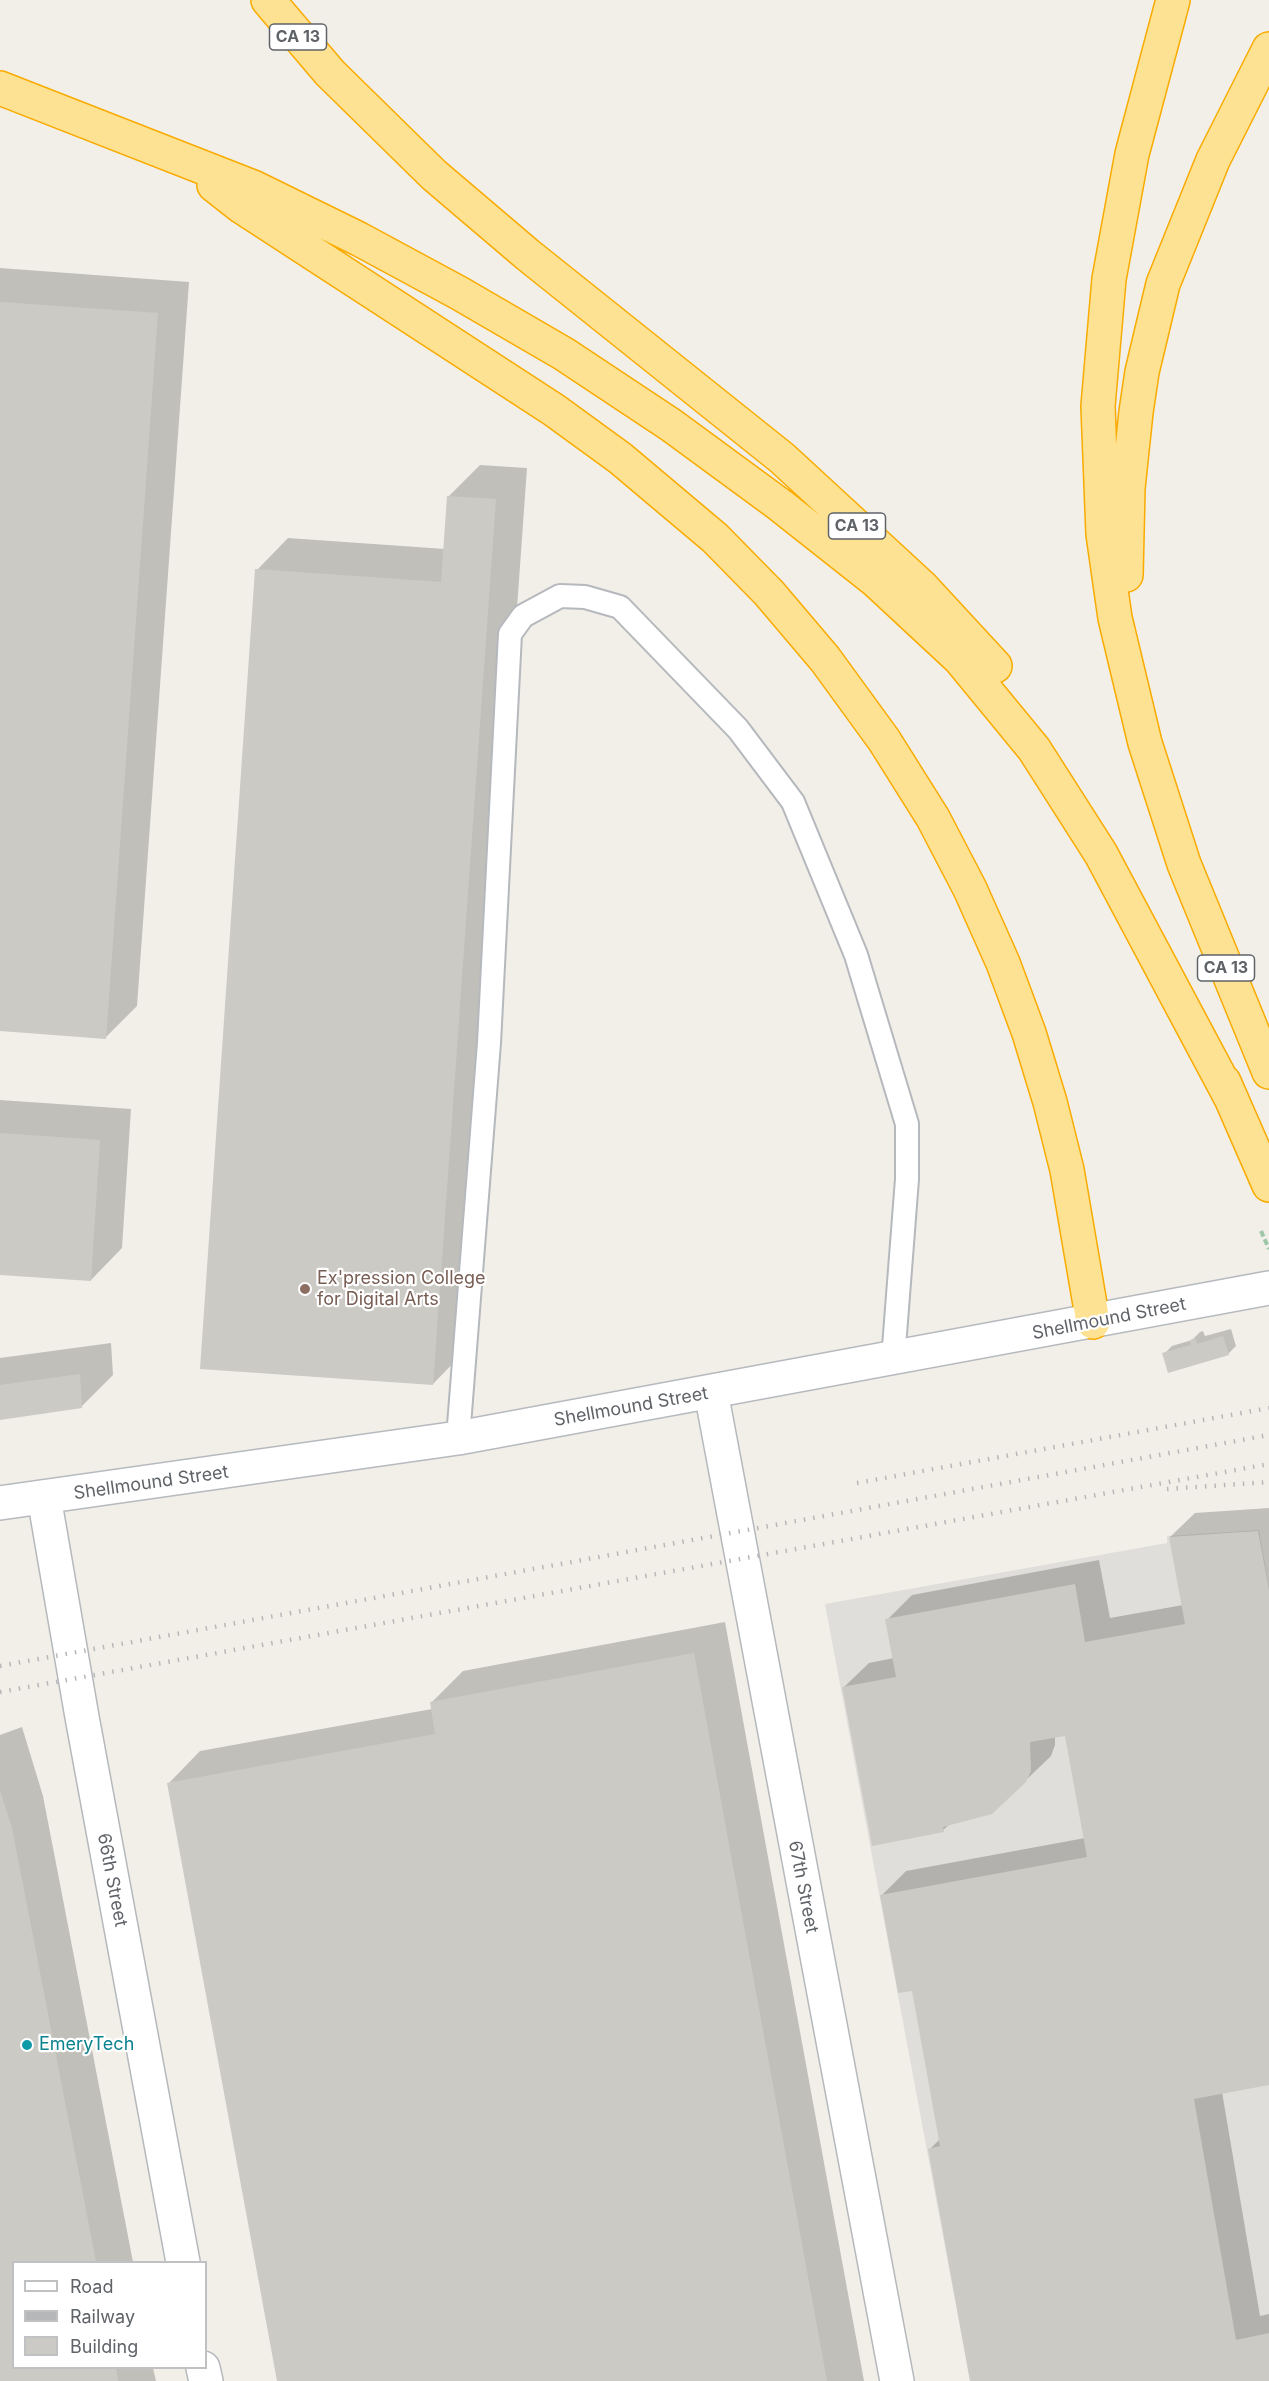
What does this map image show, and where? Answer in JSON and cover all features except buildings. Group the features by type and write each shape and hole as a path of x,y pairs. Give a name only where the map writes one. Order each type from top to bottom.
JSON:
{"highway":[{"name":"CA 13","path":"268,0 330,73 434,175 511,242 782,458 902,568 975,643 1052,736 1099,805 1120,842 1269,1185"},
{"name":"CA 13","path":"1173,0 1139,123 1114,247 1103,321 1098,449 1103,534 1124,661 1145,743 1184,864 1269,1072"},
{"path":"1184,864 1140,699 1129,630 1125,558 1131,451 1142,372 1163,284 1212,160 1269,49"},
{"path":"0,88 253,187 350,234 459,292 564,354 708,451 875,580 960,659 1034,749 1106,863 1232,1100"},
{"path":"182,160 242,207 544,404 621,458 715,538 769,593 818,651 884,740 933,818 970,889 1003,963 1029,1033 1050,1102 1067,1170 1093,1322"}],"street":[{"name":"Shellmound Street","path":"0,1503 458,1438 893,1360 1264,1289"},
{"name":"67th Street","path":"711,1392 897,2381"},
{"name":"66th Street","path":"44,1497 82,1717 183,2261"}],"lane":[{"path":"458,1438 489,1043 510,634 523,616 560,596 585,597 620,607 738,729 793,802 856,955 907,1124 907,1179 893,1360"}],"path":[{"path":"1261,1231 1269,1249"}],"shaded area":[{"path":"1259,1530 1269,1586 1269,2381 970,2381 825,1604 1167,1543 1167,1536"}],"railway":[{"path":"857,1483 1269,1408"},
{"path":"0,1666 1269,1435"},
{"path":"0,1692 1269,1464"},
{"path":"1167,1489 1269,1482"}],"place":[{"name":"Ex'pression College for Digital Arts","path":"305,1289"},
{"name":"EmeryTech","path":"27,2045"}]}
